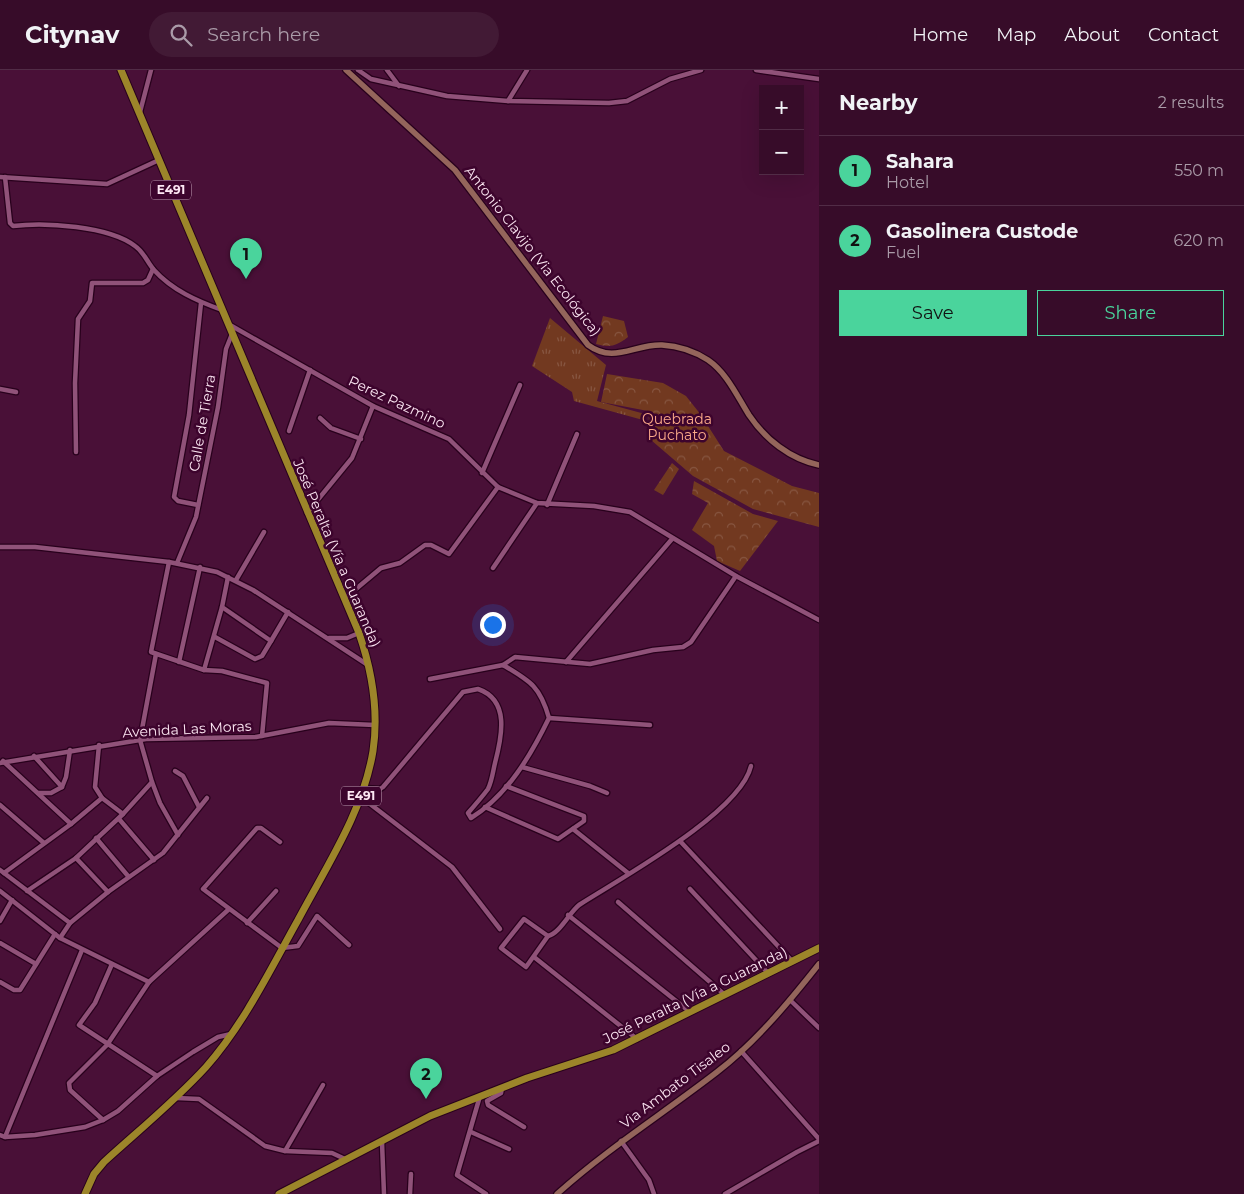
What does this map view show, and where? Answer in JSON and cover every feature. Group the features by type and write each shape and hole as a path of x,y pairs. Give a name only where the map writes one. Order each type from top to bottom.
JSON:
{"highway":[{"name":"José Peralta (Vía a Guaranda)","path":"85,1194 94,1174 104,1162 174,1099 206,1067 232,1034 282,948 361,798 373,751 375,725 370,666 359,633 121,70"},
{"name":"José Peralta (Vía a Guaranda)","path":"279,1194 430,1116 502,1088 613,1050 819,948"}],"main road":[{"name":"Antonio Clavijo (Via Ecológica)","path":"346,70 455,170 588,345 598,352 610,354 660,345 689,349 710,361 729,382 750,417 766,438 791,455 819,465"},
{"name":"Via Ambato Tisaleo","path":"557,1194 621,1141 718,1071 741,1051 790,1000 819,964"}],"street":[{"path":"140,114 151,70"},
{"path":"358,70 368,77 399,86 447,96 508,101 609,103 627,101 670,79 701,70"},
{"path":"387,70 399,86"},
{"path":"508,101 526,70"},
{"path":"756,70 819,79"},
{"path":"159,160 107,184 2,177 11,225 37,224 81,229 120,238 138,247 153,269 181,291 201,303 222,310"},
{"path":"76,452 75,383 78,315 88,304 92,283 143,283 148,280 153,269"},
{"path":"198,505 178,501 174,497 189,415 201,303"},
{"name":"Perez Pazmino","path":"228,325 373,406 449,438 498,487 537,503 624,510 736,576 819,620"},
{"name":"Calle de Tierra","path":"177,563 196,517 218,407 226,349 232,334"},
{"path":"288,432 310,370"},
{"path":"482,473 520,385"},
{"path":"0,388 16,392"},
{"path":"308,514 342,472 361,438 373,406"},
{"path":"320,418 331,428 361,438"},
{"path":"547,504 577,434"},
{"path":"343,599 381,568 400,563 425,545 431,545 449,554 498,487"},
{"path":"493,568 537,503"},
{"path":"236,580 264,532"},
{"path":"566,662 672,539"},
{"path":"0,547 35,547 200,567 236,580 370,666"},
{"path":"169,562 150,652 204,670 222,670 267,683 262,736"},
{"path":"178,662 200,567"},
{"path":"430,678 503,665 514,657 590,664 688,645 736,576"},
{"path":"204,670 215,637 228,577"},
{"path":"222,607 271,641"},
{"path":"215,637 256,659 262,656 288,612"},
{"path":"329,638 347,638 359,633"},
{"path":"156,654 140,740 152,782 178,836"},
{"path":"364,788 380,789 383,787 463,692 478,689 493,698 498,706 502,725 502,737 489,786 468,813 468,817 474,816 485,807 522,767 549,718 544,701 534,685 503,665"},
{"path":"549,718 650,725"},
{"name":"Avenida Las Moras","path":"2,762 99,745 140,740 262,736 328,723 375,725"},
{"path":"99,745 95,787 102,798 123,814"},
{"path":"38,793 51,792 62,786 66,778 70,750"},
{"path":"34,756 62,786"},
{"path":"2,762 71,824"},
{"path":"548,936 524,919 501,948 526,967 548,936 555,933 568,915 680,841 737,793 749,776 751,766"},
{"path":"522,767 590,786 607,793"},
{"path":"174,771 183,776 199,807"},
{"path":"27,891 76,858 123,814 152,782"},
{"path":"485,807 555,839 561,838 584,821 584,816 553,802 506,786"},
{"path":"70,923 2,871 71,824 102,798"},
{"path":"0,982 14,990 20,990 57,936 70,923 128,876 154,860 178,836 207,798"},
{"path":"361,798 452,867 500,929"},
{"path":"0,805 44,843"},
{"path":"118,819 154,860"},
{"path":"280,842 261,828 257,828 203,889 228,910 282,948 298,946 317,916 349,945"},
{"path":"574,829 628,874"},
{"path":"96,838 128,876"},
{"path":"680,841 792,961"},
{"path":"76,858 108,892"},
{"path":"690,889 768,973"},
{"path":"0,891 57,936 149,982"},
{"path":"247,923 276,892"},
{"path":"0,920 12,900"},
{"path":"618,902 725,995"},
{"path":"103,1120 70,1090 69,1083 107,1045 149,982 228,910"},
{"path":"568,915 690,1012"},
{"path":"0,943 36,964"},
{"path":"82,950 2,1136 85,1127 103,1120 118,1111 157,1076 218,1037 232,1034"},
{"path":"534,957 637,1039"},
{"path":"112,964 94,1003 79,1025 157,1076"},
{"path":"790,1000 819,1028"},
{"path":"725,1194 819,1140 741,1051"},
{"path":"285,1150 323,1084"},
{"path":"502,1088 501,1093 487,1100 488,1105 524,1127"},
{"path":"480,1096 458,1175 486,1194"},
{"path":"174,1099 192,1097 199,1099 253,1139 266,1146 285,1150 332,1153 345,1159"},
{"path":"471,1132 509,1149"},
{"path":"621,1141 648,1180 654,1194"},
{"path":"382,1142 384,1194"},
{"path":"410,1194 411,1174"}],"green space":[{"path":"603,316 624,321 628,337 613,345 596,344"},
{"path":"550,318 606,365 597,401 645,414 643,420 574,401 572,392 532,366"},
{"name":"Quebrada Puchato","path":"607,374 663,383 686,396 701,415 724,451 792,486 819,493 819,527 753,509 693,476 651,440 648,411 601,402"},
{"path":"672,463 679,469 663,495 654,490"},
{"path":"694,481 753,514 778,521 740,571 717,561 714,546 692,530 708,503 692,494"}],"place":[{"name":"Sahara","path":"246,279"},
{"name":"Gasolinera Custode","path":"426,1099"}]}
